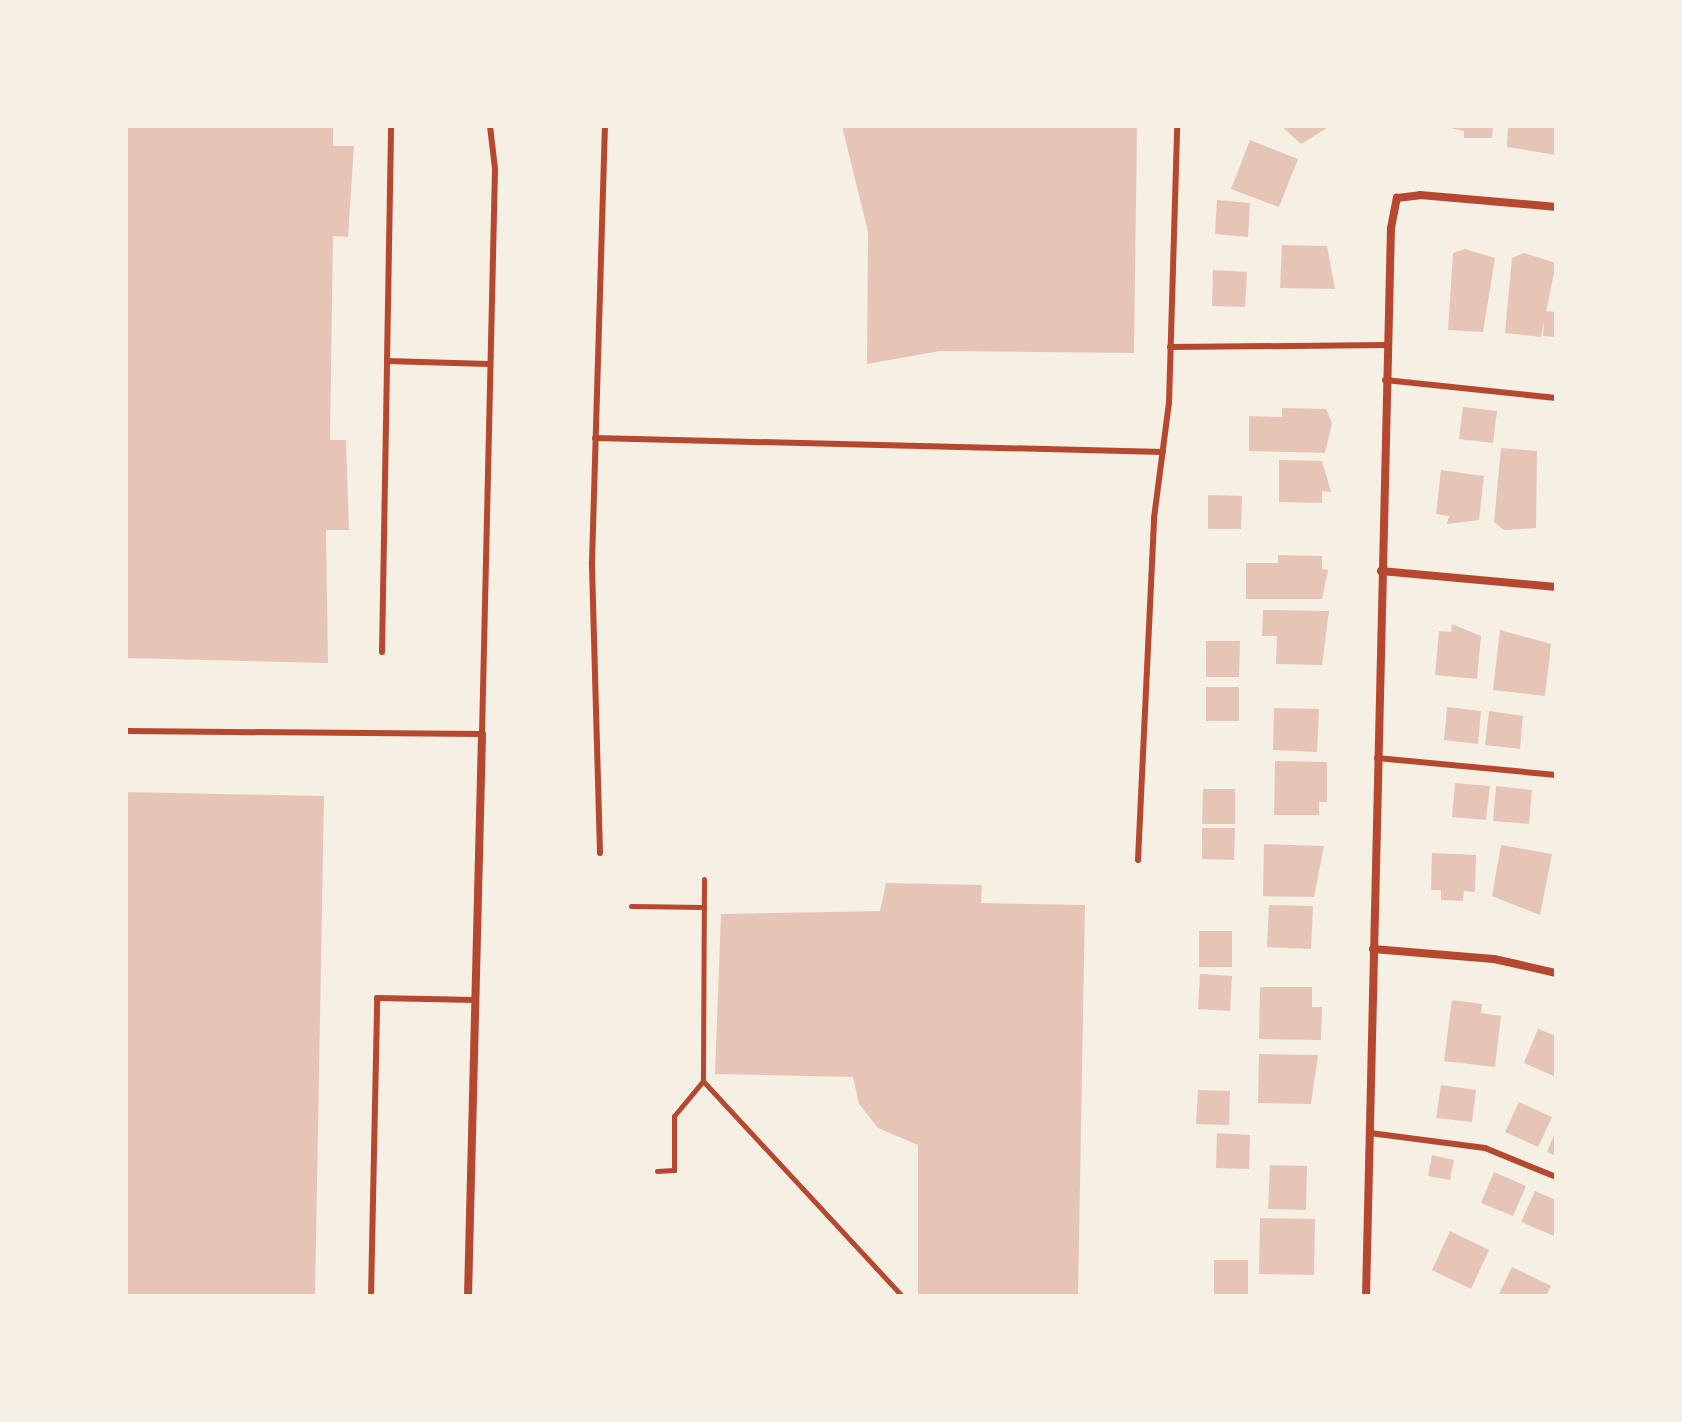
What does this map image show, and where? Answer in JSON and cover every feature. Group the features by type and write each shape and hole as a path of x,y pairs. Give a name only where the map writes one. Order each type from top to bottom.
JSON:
{"street":[{"path":"1366,1296 1385,380 1397,198 1442,195 1556,207"},
{"path":"1381,571 1556,587"},
{"path":"468,1296 482,734"},
{"path":"1373,949 1494,959 1556,973"}],"lane":[{"path":"382,652 391,126"},
{"path":"126,731 482,734 490,126"},
{"path":"600,853 595,438 605,126"},
{"path":"1138,860 1170,347 1177,126"},
{"path":"1170,347 1386,345"},
{"path":"387,361 488,364"},
{"path":"1385,380 1556,398"},
{"path":"595,438 1163,452"},
{"path":"1377,758 1556,775"},
{"path":"371,1296 377,998 475,1000"},
{"path":"1370,1133 1485,1148 1556,1177"}],"path":[{"path":"657,1171 674,1170 674,1116 703,1081 704,879"},
{"path":"631,906 704,907"},
{"path":"703,1081 902,1296"}],"building":[{"path":"126,126 333,126 333,146 354,146 348,237 333,236 330,440 346,440 349,530 326,530 328,663 126,658"},
{"path":"842,126 1137,126 1134,353 940,351 867,364 868,232"},
{"path":"1281,126 1330,126 1301,144"},
{"path":"1442,126 1493,126 1492,138 1464,138 1464,131"},
{"path":"1508,126 1556,126 1556,155 1507,147"},
{"path":"1250,140 1298,159 1279,207 1231,189"},
{"path":"1217,200 1250,203 1248,237 1215,234"},
{"path":"1282,245 1327,246 1335,289 1280,288"},
{"path":"1465,249 1495,258 1483,332 1448,330 1453,253"},
{"path":"1524,253 1556,263 1541,337 1505,333 1512,258"},
{"path":"1213,270 1247,272 1245,307 1212,306"},
{"path":"1545,311 1556,312 1556,337 1543,336"},
{"path":"1463,407 1497,411 1493,443 1459,439"},
{"path":"1282,408 1326,409 1332,423 1325,453 1249,451 1249,416 1282,417"},
{"path":"1501,448 1537,451 1536,528 1504,530 1494,522"},
{"path":"1279,460 1322,461 1331,492 1322,491 1322,503 1279,502"},
{"path":"1441,470 1484,476 1479,520 1447,524 1449,516 1436,514"},
{"path":"1208,495 1242,496 1241,529 1208,529"},
{"path":"1278,555 1322,556 1322,569 1328,570 1322,599 1246,599 1246,563 1278,563"},
{"path":"1263,610 1329,611 1322,665 1276,664 1277,636 1262,636"},
{"path":"1452,624 1481,636 1477,679 1435,675 1439,631 1451,632"},
{"path":"1500,630 1551,644 1545,696 1493,690"},
{"path":"1206,641 1240,641 1239,677 1206,677"},
{"path":"1206,687 1239,687 1239,721 1206,721"},
{"path":"1447,707 1481,711 1478,744 1444,740"},
{"path":"1274,708 1319,709 1317,752 1273,750"},
{"path":"1489,711 1523,716 1520,749 1485,745"},
{"path":"1275,761 1327,762 1327,802 1319,802 1319,815 1274,815"},
{"path":"1455,783 1490,786 1486,820 1452,817"},
{"path":"1496,786 1532,790 1529,824 1493,821"},
{"path":"1203,789 1235,789 1235,824 1202,824"},
{"path":"126,792 324,796 315,1296 126,1296"},
{"path":"1202,828 1235,828 1234,860 1202,859"},
{"path":"1264,844 1324,846 1314,897 1263,896"},
{"path":"1501,845 1552,854 1540,915 1492,896"},
{"path":"1432,853 1476,855 1475,892 1464,891 1463,901 1441,900 1441,890 1431,890"},
{"path":"886,883 982,885 981,903 1085,905 1078,1296 918,1296 918,1145 878,1128 859,1104 853,1077 715,1074 721,914 880,911"},
{"path":"1269,905 1313,906 1311,949 1267,947"},
{"path":"1199,931 1232,931 1232,967 1199,967"},
{"path":"1200,974 1232,976 1230,1011 1198,1009"},
{"path":"1260,987 1312,987 1312,1007 1322,1007 1321,1040 1259,1039"},
{"path":"1452,1000 1482,1004 1481,1013 1501,1016 1495,1067 1444,1061"},
{"path":"1538,1029 1556,1036 1556,1077 1524,1063"},
{"path":"1259,1054 1318,1055 1311,1104 1258,1103"},
{"path":"1441,1085 1476,1090 1472,1122 1436,1118"},
{"path":"1198,1090 1230,1091 1229,1125 1196,1124"},
{"path":"1519,1102 1552,1117 1538,1147 1505,1132"},
{"path":"1556,1130 1556,1156 1547,1152"},
{"path":"1217,1133 1250,1135 1249,1169 1216,1168"},
{"path":"1432,1155 1454,1160 1450,1180 1428,1176"},
{"path":"1270,1165 1307,1166 1306,1210 1268,1209"},
{"path":"1494,1172 1526,1186 1513,1216 1481,1203"},
{"path":"1535,1191 1556,1200 1554,1236 1521,1222"},
{"path":"1260,1218 1315,1219 1314,1275 1259,1274"},
{"path":"1450,1231 1489,1250 1471,1289 1432,1270"},
{"path":"1214,1260 1248,1260 1248,1295 1214,1295"},
{"path":"1512,1267 1551,1286 1546,1296 1498,1296"}]}
